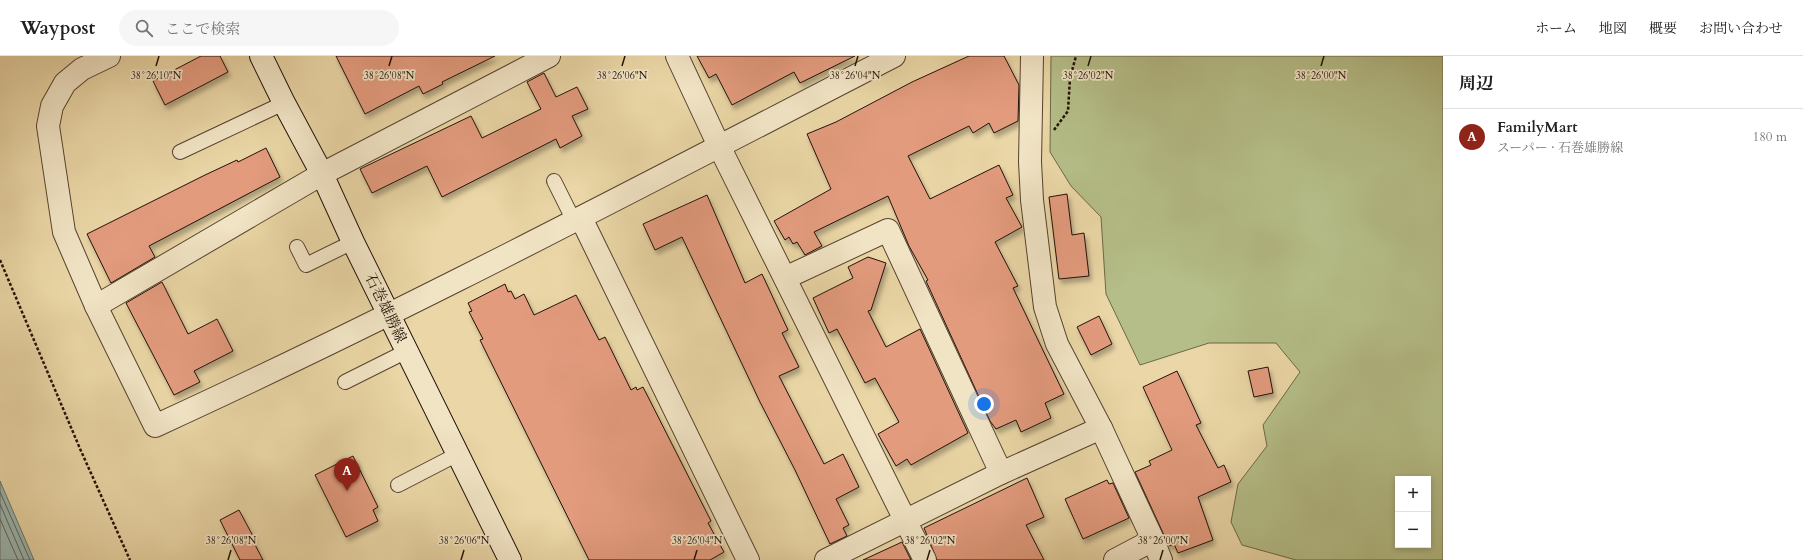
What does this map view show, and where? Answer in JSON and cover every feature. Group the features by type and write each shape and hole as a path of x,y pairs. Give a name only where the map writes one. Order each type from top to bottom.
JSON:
{"street":[{"path":"109,56 82,70 65,83 52,106 48,126 64,232 96,306 155,426 276,371 390,315 894,56"},
{"name":"石巻雄勝線","path":"261,56 322,174 353,242 510,560"},
{"path":"96,306 322,174 549,56"},
{"path":"677,56 719,146 906,519 925,560"},
{"path":"1032,56 1030,162 1032,200 1045,307 1057,344 1101,428 1161,560"},
{"path":"577,220 748,560"},
{"path":"785,278 888,230 1001,474"},
{"path":"826,560 906,519 1101,428"},
{"path":"1115,560 1153,540"}],"lane":[{"path":"180,152 284,103"},
{"path":"554,181 577,220"},
{"path":"297,247 306,265 353,242"},
{"path":"345,382 408,351"},
{"path":"398,485 458,454"}],"path":[{"path":"1030,162 1068,111 1070,78 1076,56"},
{"path":"0,260 81,451 130,560"}],"green space":[{"path":"1051,56 1443,56 1443,560 1296,560 1242,545 1231,522 1238,484 1267,446 1263,425 1300,372 1276,343 1209,343 1140,365 1106,294 1101,217 1071,186 1050,152"}],"water":[{"path":"0,481 34,560 0,560"}],"building":[{"path":"201,56 220,56 228,72 165,105 153,81"},
{"path":"336,56 495,56 442,82 443,84 423,94 419,86 365,114"},
{"path":"697,56 855,56 800,83 794,72 732,105 716,74 709,78"},
{"path":"969,56 1004,56 1019,85 1018,121 994,133 989,123 973,133 969,126 908,156 930,199 999,165 1013,195 1006,198 1022,227 995,242 1018,286 1013,288 1064,394 1045,403 1051,418 1021,432 1016,420 996,429 990,421 926,281 928,280 909,246 888,196 814,232 822,246 805,255 797,242 793,244 789,237 785,240 774,221 831,189 807,134 836,122 912,82"},
{"path":"544,73 556,97 577,87 588,109 572,116 582,136 560,148 556,139 442,197 427,166 372,193 360,169 471,116 482,138 541,109 527,82"},
{"path":"266,148 280,177 149,246 155,257 111,283 87,234 205,175 237,160 238,162"},
{"path":"1067,194 1072,235 1084,233 1089,276 1059,279 1049,197"},
{"path":"707,195 745,283 762,274 788,330 782,333 799,367 779,376 824,464 843,454 859,487 836,499 849,525 843,528 847,536 830,544 795,470 760,402 682,237 655,250 643,224"},
{"path":"868,257 886,263 871,310 868,311 886,347 920,329 968,433 911,465 907,459 896,466 878,434 899,422 875,378 865,383 837,329 829,333 813,298 853,278 848,267"},
{"path":"162,282 188,334 217,319 233,351 194,371 200,382 174,395 126,303"},
{"path":"505,284 508,292 511,291 515,299 524,294 534,315 576,295 599,340 605,337 631,390 636,387 637,390 643,387 711,521 708,523 724,552 710,560 589,560 480,340 483,339 469,312 472,311 468,303"},
{"path":"1099,316 1112,344 1091,355 1077,327"},
{"path":"1268,367 1273,393 1254,397 1248,371"},
{"path":"1177,371 1201,423 1196,425 1218,468 1224,465 1231,482 1198,497 1213,540 1178,553 1174,544 1169,546 1135,472 1151,465 1149,461 1172,450 1143,387"},
{"path":"353,456 378,507 373,510 378,521 346,537 315,475"},
{"path":"1027,478 1044,517 1026,525 1044,560 937,560 924,528"},
{"path":"1107,480 1109,484 1113,483 1129,518 1083,539 1065,499"},
{"path":"239,510 254,538 252,539 263,560 240,560 220,520"},
{"path":"902,542 911,560 863,560"}],"place":[{"name":"FamilyMart","path":"347,491"}]}
